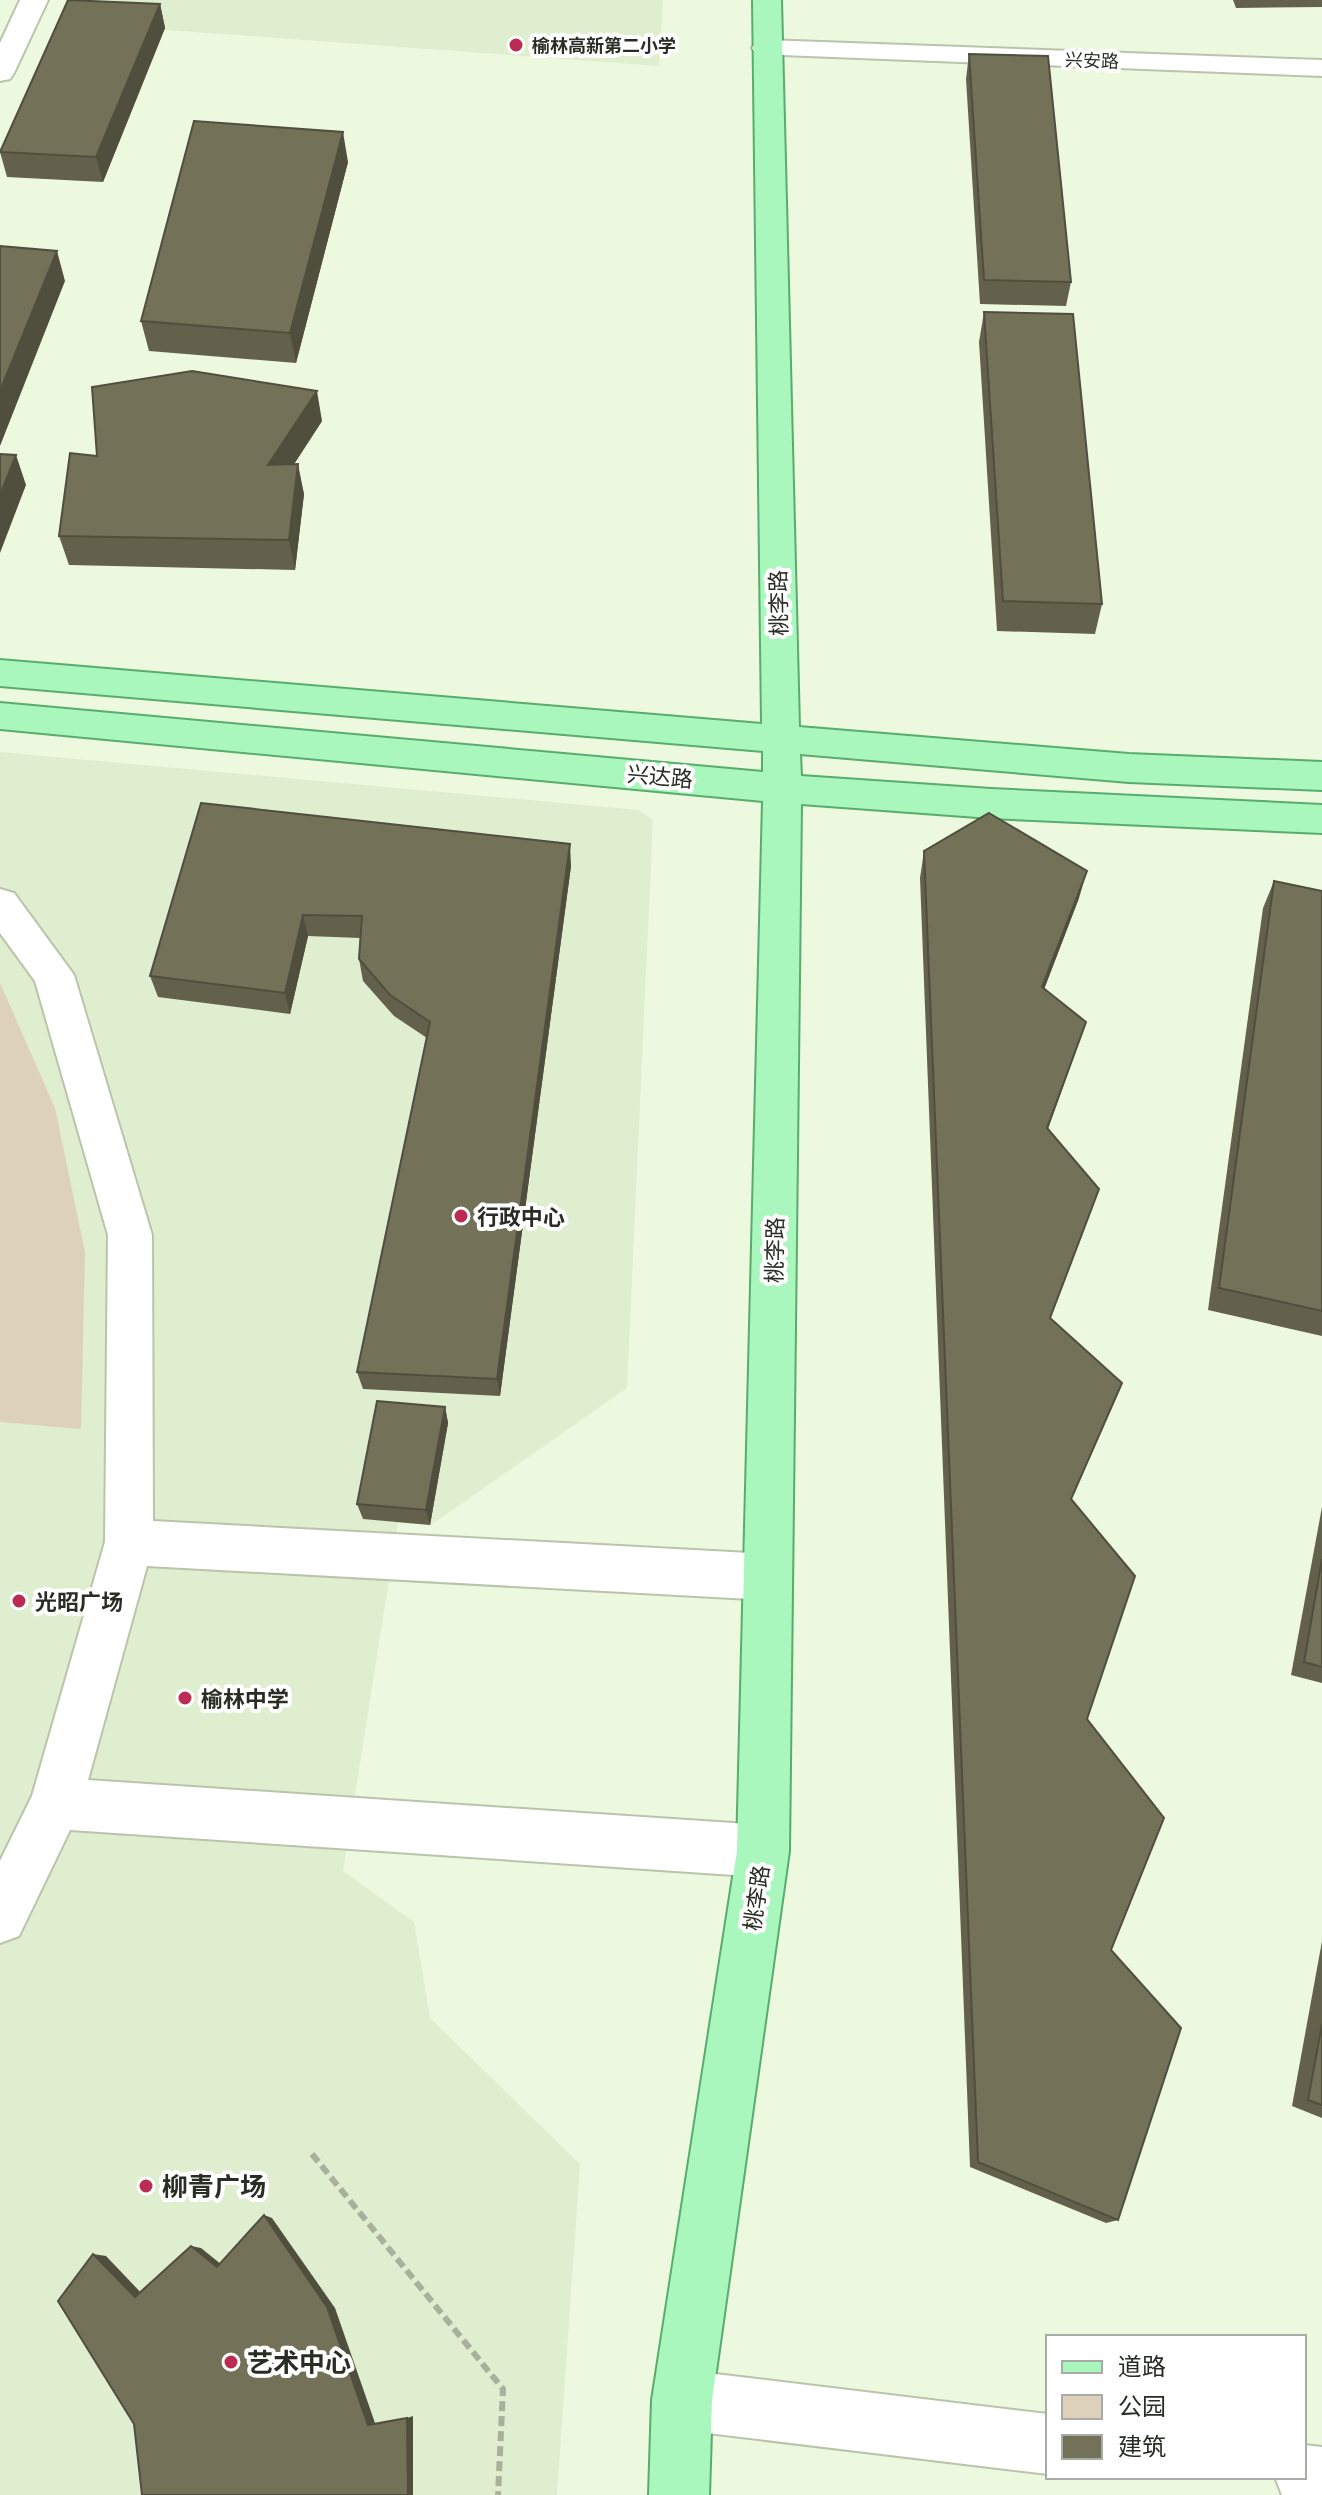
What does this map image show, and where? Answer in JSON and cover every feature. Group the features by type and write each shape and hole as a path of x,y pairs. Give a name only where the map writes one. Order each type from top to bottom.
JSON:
{"main road":[{"name":"桃李路","path":"679,2495 682,2400 763,1851 781,764 767,0"},
{"name":"兴达路","path":"0,673 781,764 1145,814 1322,819"},
{"name":"兴达路","path":"0,716 781,764 1129,768 1322,776"}],"street":[{"path":"0,73 34,0"},
{"name":"兴安路","path":"766,48 1322,68"},
{"path":"0,904 54,975 130,1235 129,1542 56,1803 0,1917"},
{"path":"129,1542 768,1577"},
{"path":"56,1803 604,1843 763,1851"},
{"path":"682,2400 1046,2444"}],"path":[{"path":"312,2154 503,2389 498,2495"}],"shaded area":[{"name":"榆林高新第二小学","path":"95,0 663,0 659,66 85,24"},
{"name":"榆林中学","path":"0,752 639,810 653,820 627,1388 431,1525 398,1523 343,1871 414,1922 430,2018 580,2164 557,2495 0,2495"}],"green space":[{"path":"0,983 55,1108 85,1252 81,1429 0,1422"}],"building":[{"path":"68,0 160,4 96,157 0,152"},
{"path":"969,54 1048,56 1071,282 984,280"},
{"path":"194,121 343,132 290,333 141,321"},
{"path":"0,246 57,251 0,391"},
{"path":"984,312 1073,314 1102,604 1003,601"},
{"path":"192,371 317,391 268,465 298,464 289,540 59,536 70,453 97,456 92,387"},
{"path":"0,454 16,455 0,495"},
{"name":"行政中心","path":"201,803 570,844 497,1379 357,1372 430,1022 390,995 359,959 362,916 303,915 285,993 150,976"},
{"path":"989,813 1087,871 1042,987 1086,1022 1047,1128 1099,1189 1050,1318 1122,1383 1071,1499 1135,1576 1087,1719 1164,1818 1111,1950 1181,2028 1118,2220 978,2162 924,851"},
{"path":"1274,881 1322,891 1322,1311 1219,1288"},
{"path":"377,1401 445,1407 426,1510 357,1504"},
{"path":"1322,1559 1322,1667 1304,1662"},
{"path":"1322,2024 1322,2105 1308,2100"},
{"name":"艺术中心","path":"264,2215 327,2307 368,2425 407,2418 408,2495 142,2495 134,2424 58,2301 93,2254 135,2297 191,2246 217,2267"}],"place":[{"name":"榆林高新第二小学","path":"516,45"},
{"name":"行政中心","path":"461,1216"},
{"name":"光昭广场","path":"19,1601"},
{"name":"榆林中学","path":"185,1698"},
{"name":"柳青广场","path":"146,2186"},
{"name":"艺术中心","path":"231,2362"}]}
